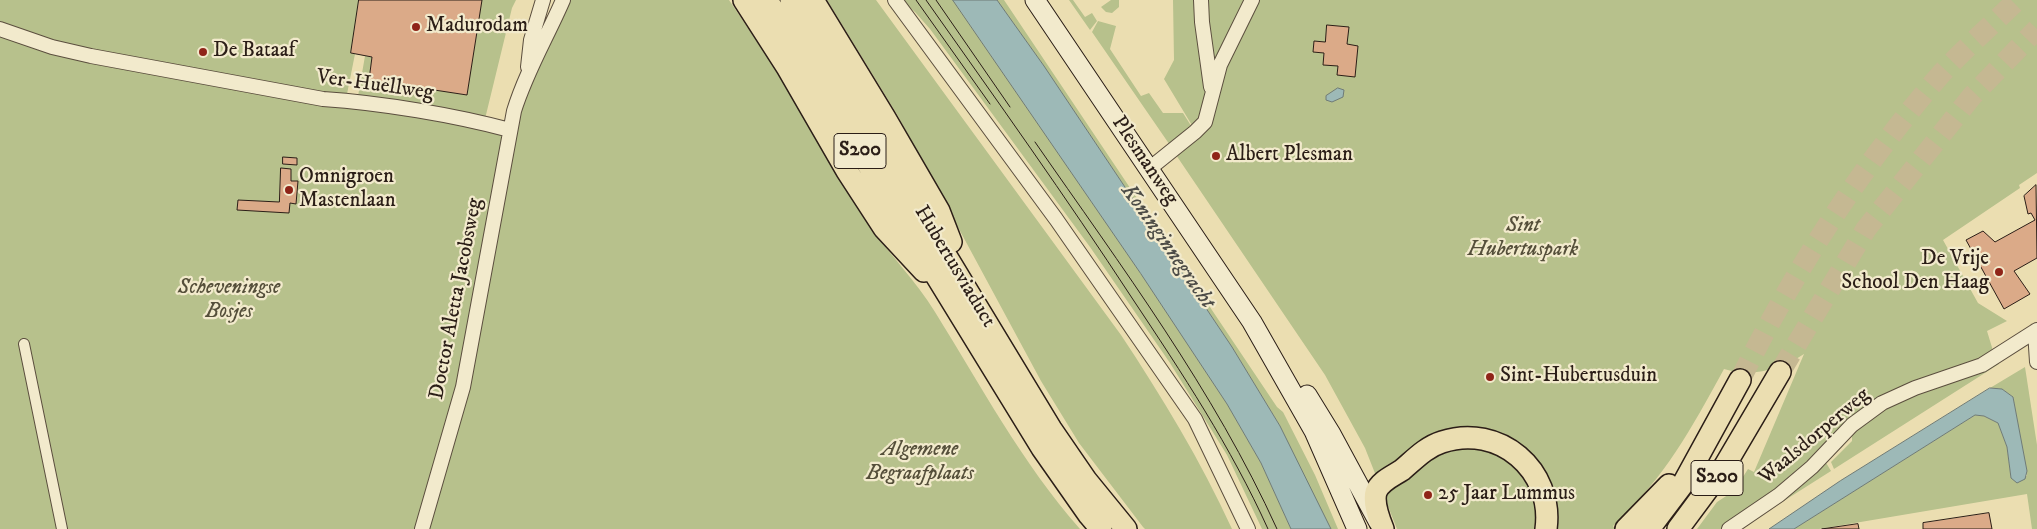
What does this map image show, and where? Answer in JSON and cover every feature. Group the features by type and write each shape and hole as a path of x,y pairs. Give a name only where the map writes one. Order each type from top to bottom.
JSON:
{"main road":[{"path":"744,0 788,67 847,171 884,228 963,300"},
{"name":"Hubertusviaduct","path":"767,0 963,300 1089,485 1126,529"},
{"name":"Hubertusviaduct","path":"791,0 963,300 1042,448 1101,529"},
{"path":"813,0 886,118 939,211 963,300"},
{"name":"Plesmanweg","path":"1036,0 1252,322 1297,399 1357,529"},
{"name":"Plesmanweg","path":"1252,322 1282,358 1318,411 1367,505 1382,528"},
{"name":"S200","path":"1681,526 1716,480 1780,372"},
{"name":"S200","path":"1649,529 1673,498 1696,461 1740,380"},
{"name":"S200","path":"1696,461 1712,460 1746,432"},
{"path":"1382,528 1375,498 1377,490 1383,483 1436,444 1457,438 1475,438 1487,439 1507,447 1520,456 1534,472 1545,497 1546,529"},
{"path":"1626,529 1696,461"}],"street":[{"name":"Doctor Aletta Jacobsweg","path":"527,75 531,40 542,0"},
{"name":"Doctor Aletta Jacobsweg","path":"422,529 463,387 510,130 527,75 563,0"},
{"path":"895,0 1056,219 1195,419 1248,529"},
{"path":"1201,0 1202,22 1212,93"},
{"path":"1149,169 1196,132 1205,122 1220,65 1252,0"},
{"name":"Ver-Huëllweg","path":"0,29 52,47 100,58 324,99 357,102 484,123 510,130"},
{"path":"2036,331 2037,362"},
{"name":"Waalsdorperweg","path":"1730,529 1778,495 1812,467 1852,425 1882,404 1915,388 1982,365 2036,331"},
{"path":"24,344 62,529"}],"green space":[{"name":"Scheveningse Bosjes","path":"0,0 359,0 351,53 355,54 346,99 357,102 365,56 372,57 369,80 467,95 482,0 516,0 512,8 484,123 510,130 563,0 729,0 779,76 857,207 877,236 928,301 1039,478 1080,529 0,529"},
{"path":"827,0 876,0 1121,335 1180,430 1232,529 1145,529 1143,527 1079,443 1041,381 898,116"},
{"path":"901,0 953,0 1141,274 1227,404 1261,463 1291,529 1262,529 1227,455 1170,363 1090,247 930,29"},
{"path":"997,0 1004,0 1277,407 1283,412 1315,475 1338,529 1331,529 1324,518 1280,426 1232,347 1044,66"},
{"path":"1069,0 1073,0 1085,17 1092,13 1097,21 1090,30"},
{"path":"1111,0 1119,0 1119,7 1112,13 1106,12 1101,7"},
{"name":"Sint Hubertuspark","path":"1173,0 2037,0 2037,173 2019,185 2020,188 1943,240 1978,303 2007,321 1987,331 1994,354 1910,386 1793,478 1722,529 1697,529 1717,502 1734,491 1748,469 1754,472 1804,354 1776,368 1756,372 1745,373 1724,369 1676,452 1648,489 1613,526 1615,529 1554,529 1536,513 1534,529 1397,529 1365,448 1325,375 1174,152 1196,132 1164,79 1174,60"},
{"path":"1098,21 1116,26 1110,49 1141,96 1149,93 1163,113 1183,113 1195,132 1174,151 1092,32"},
{"path":"1998,361 1999,364 1834,469 1831,462 1852,441 1852,433 1888,405"},
{"path":"2025,367 2037,445 2037,529 2032,529 2027,494 1819,529 1794,529 1975,415 1984,416 1998,423 2007,447 2011,478 2027,476 2013,397 2002,389 1990,388"},
{"path":"1825,461 1831,471 1779,504 1777,500"}],"water":[{"path":"953,0 997,0 1044,66 1232,347 1280,426 1331,529 1291,529 1261,463 1227,404 1141,274"},
{"path":"1338,88 1344,90 1343,97 1332,102 1326,100 1326,96"},
{"path":"1990,388 2002,389 2013,397 2027,471 2025,479 2017,483 2011,478 2007,447 1998,423 1984,416 1975,415 1794,529 1769,529 1840,481"}],"building":[{"name":"Madurodam","path":"359,0 482,0 467,95 369,80 372,57 351,53"},
{"path":"1327,25 1349,27 1347,44 1358,46 1355,77 1337,75 1338,66 1323,65 1324,53 1313,52 1314,41 1325,42"},
{"path":"283,157 297,158 297,165 283,164"},
{"name":"Omnigroen Mastenlaan","path":"281,168 291,169 291,181 298,181 296,204 290,203 289,213 237,210 238,200 279,202"},
{"path":"2036,185 2037,258 2014,271 2030,294 2004,309 1966,240 1983,231 1995,242 2035,220 2031,213 2028,214 2024,196"},
{"path":"1989,513 1992,529 1923,529 1923,523"},
{"path":"1858,524 1859,529 1822,529"}],"tunnel":[{"path":"1740,380 1806,260 1883,145 1941,74 2017,0"},
{"path":"1780,372 1866,229 1972,96 2037,29"}],"tram line":[{"path":"916,0 990,104"},
{"path":"926,0 1056,185 1169,354 1222,440 1268,529"},
{"path":"936,0 1010,107"},
{"path":"1035,142 1165,330 1225,427 1277,529"}],"place":[{"name":"Madurodam","path":"416,27"},
{"name":"De Bataaf","path":"203,52"},
{"name":"Albert Plesman","path":"1216,156"},
{"name":"Omnigroen Mastenlaan","path":"289,190"},
{"name":"De Vrije School Den Haag","path":"1999,272"},
{"name":"Sint-Hubertusduin","path":"1490,377"},
{"name":"25 Jaar Lummus","path":"1428,495"}],"water label":[{"name":"Koninginnegracht","path":"1167,247"}],"park label":[{"name":"Algemene Begraafplaats","path":"920,463"}]}
